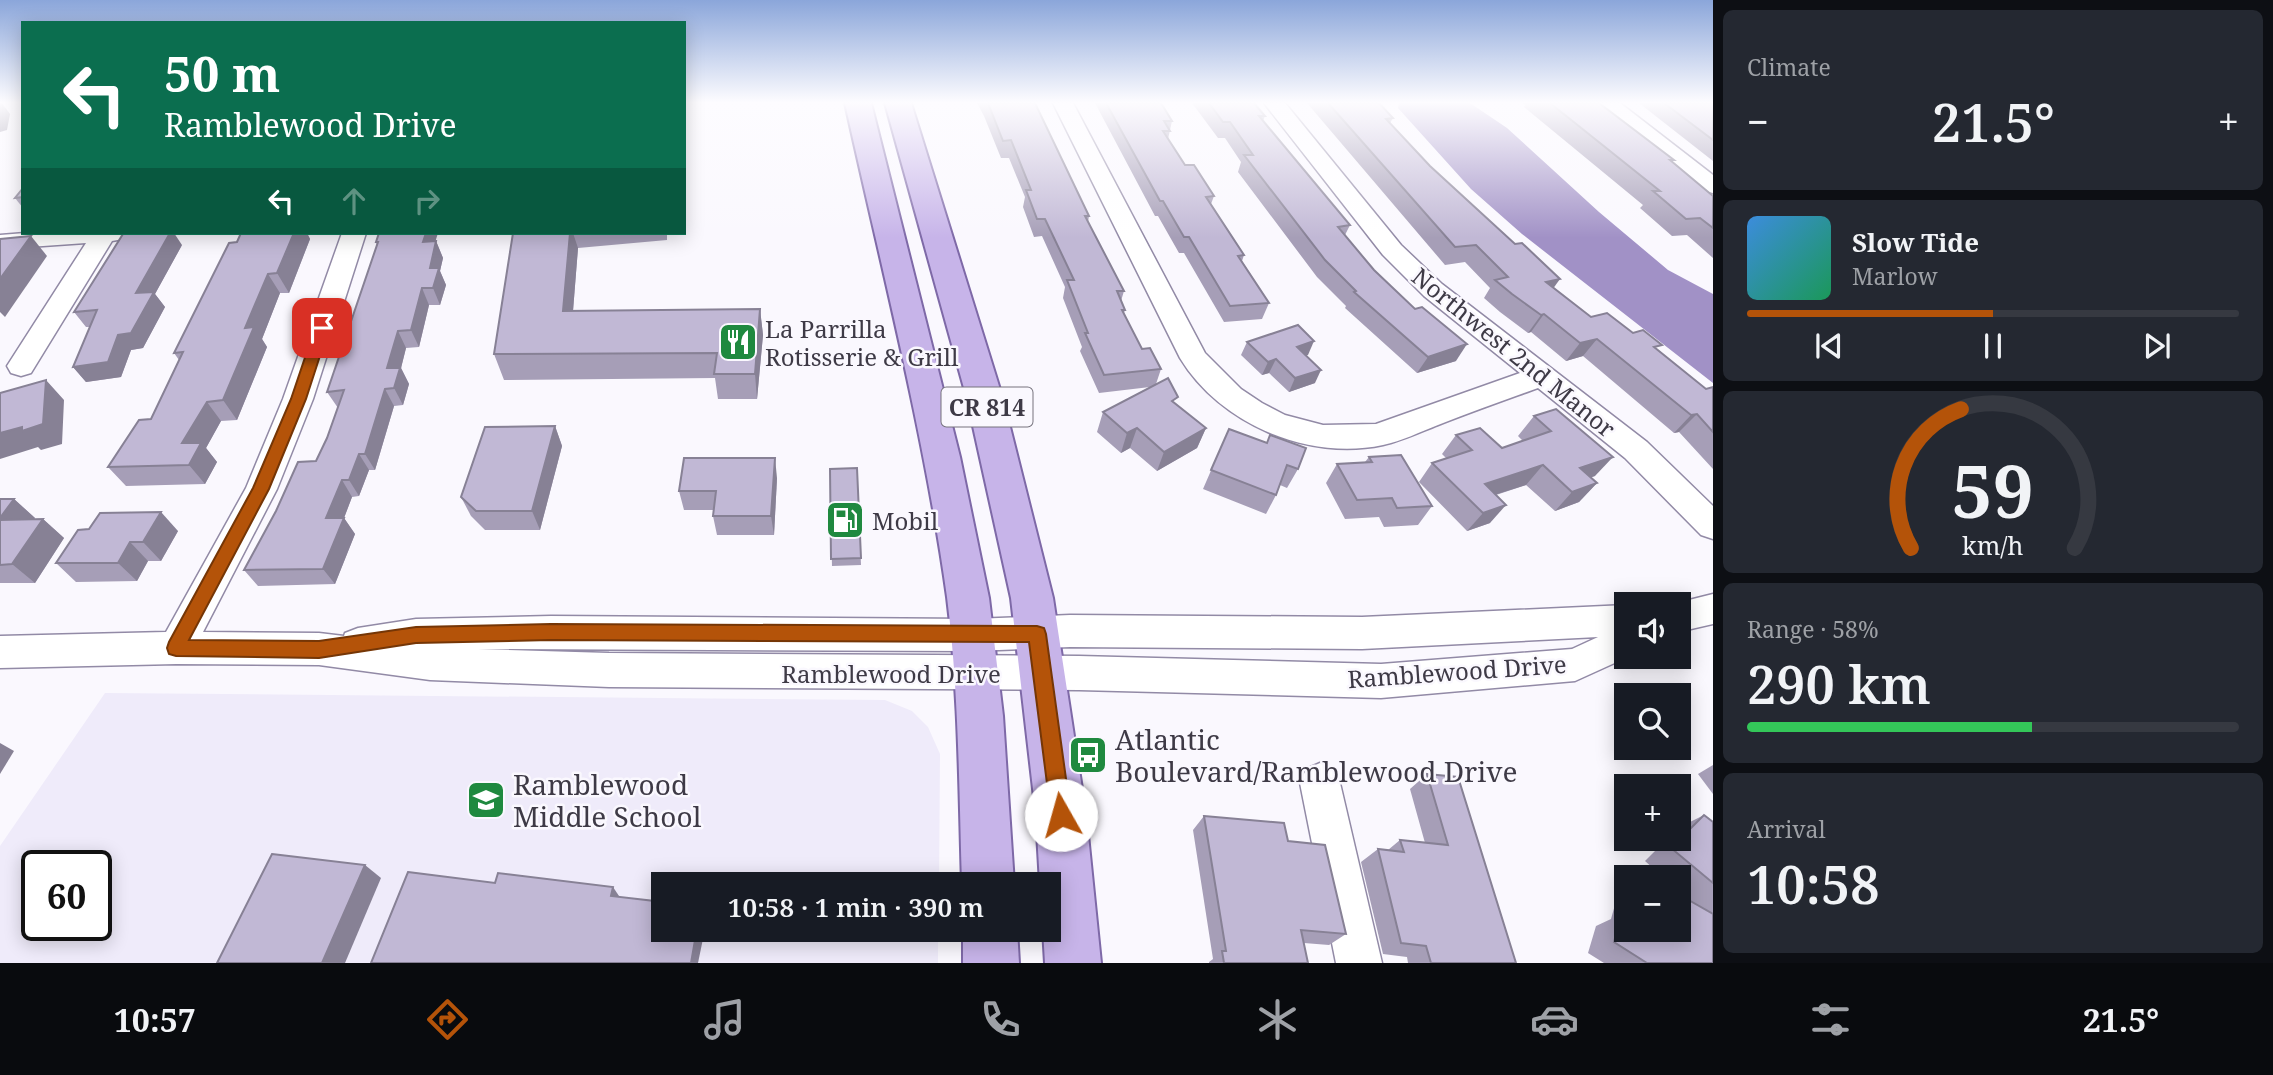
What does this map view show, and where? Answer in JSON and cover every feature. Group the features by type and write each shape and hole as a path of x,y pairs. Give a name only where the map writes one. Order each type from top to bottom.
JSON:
{"main road":[{"name":"CR 814","path":"869,148 941,457 975,654 987,872"},
{"name":"CR 814","path":"911,148 985,399 1032,598 1061,815 1073,963"},
{"path":"990,942 991,963"}],"street":[{"path":"1086,148 1194,358 1213,383 1231,398 1270,422 1341,439 1378,435 1542,376"},
{"name":"Northwest 2nd Manor","path":"1310,148 1392,250 1433,290 1636,450 1713,526"},
{"path":"1664,148 1713,187"},
{"path":"0,242 86,235"},
{"path":"21,366 110,235"},
{"path":"176,648 261,489 298,399 354,235"},
{"path":"1691,614 1713,609"},
{"name":"Ramblewood Drive","path":"1040,653 1070,631 1362,633 1614,621"},
{"name":"Ramblewood Drive","path":"0,652 176,648 319,649 429,664 609,670 1040,653 1381,681 1574,665 1614,647"},
{"path":"1320,783 1359,963"}],"shaded area":[{"path":"1434,148 1529,148 1668,270 1713,294 1713,383 1522,234 1471,189"},
{"name":"Ramblewood Middle School","path":"105,693 885,700 912,711 928,727 940,754 939,872 651,872 651,942 938,942 938,963 0,963 0,846"}],"building":[{"path":"1014,148 1056,148 1089,216 1085,216 1124,291 1117,291 1125,310 1122,310 1142,349 1150,348 1161,369 1104,375 1085,333 1088,333 1067,280 1074,280 1045,219 1037,219 1026,190 1031,190"},
{"path":"1131,148 1174,148 1185,165 1194,165 1214,196 1206,197 1244,255 1238,256 1269,303 1230,306 1189,237 1184,237 1163,201 1160,201"},
{"path":"1248,148 1286,148 1350,225 1338,227 1374,270 1415,309 1422,307 1467,344 1428,357 1354,292 1356,291 1325,260 1244,155 1253,155"},
{"path":"1368,148 1413,148 1515,244 1522,243 1560,279 1546,282 1591,317 1607,313 1633,333 1643,330 1662,345 1654,347 1706,389 1713,387 1713,432 1697,414 1691,415 1597,339 1580,343 1544,314 1541,315 1512,294 1495,280 1508,277 1476,245 1455,247"},
{"path":"1606,148 1658,148 1713,196 1713,228 1700,218 1686,219 1653,191 1660,191"},
{"path":"122,235 169,235 136,293 154,292 131,333 118,335 108,362 73,367 97,310 74,312"},
{"path":"240,235 293,235 277,273 268,274 245,328 254,327 223,400 207,402 182,443 201,443 189,465 108,467 139,420 151,419 183,352 174,353 229,243 237,242"},
{"path":"378,235 425,235 423,242 436,241 430,268 439,268 433,288 422,288 411,330 398,331 387,368 400,368 394,388 385,389 365,454 359,454 349,480 342,480 326,518 344,518 323,569 244,570 276,511 298,462 316,461 327,438 344,390 327,392"},
{"path":"513,235 570,235 563,311 760,309 755,374 714,374 717,353 494,354"},
{"path":"31,236 0,279 0,239"},
{"path":"1298,325 1314,341 1297,347 1321,370 1295,378 1276,359 1268,362 1247,342"},
{"path":"1168,378 1178,397 1172,401 1206,428 1164,452 1137,428 1127,433 1103,412"},
{"path":"46,380 43,424 22,431 22,427 0,433 0,393"},
{"path":"1556,409 1613,457 1580,468 1597,483 1572,492 1543,465 1485,484 1506,505 1483,513 1432,463 1472,450 1456,435 1480,428 1502,448 1551,431 1534,416"},
{"path":"555,426 532,511 476,511 461,497 485,427"},
{"path":"1229,429 1267,443 1270,435 1306,448 1298,469 1287,465 1276,495 1211,470"},
{"path":"1401,455 1432,506 1397,508 1392,498 1357,500 1337,464 1372,462 1369,457"},
{"path":"684,458 775,458 771,516 713,516 716,491 679,491"},
{"name":"Mobil","path":"857,468 861,558 831,559 830,469"},
{"path":"0,499 14,499 0,518"},
{"path":"161,512 143,542 130,542 118,563 56,563 78,530 89,529 100,513"},
{"path":"43,519 12,564 0,565 0,520"},
{"path":"1427,774 1458,777 1516,963 1431,963 1426,946 1401,943 1378,849 1404,852 1400,840 1448,845"},
{"path":"1704,815 1713,822 1713,883 1675,851 1691,851 1691,828"},
{"path":"1204,816 1284,823 1288,841 1325,845 1346,934 1301,930 1308,963 1224,963 1222,951 1226,951"},
{"path":"272,854 365,865 322,963 217,963"},
{"path":"408,872 495,883 498,873 613,887 611,896 651,901 651,942 695,942 691,963 371,963"},
{"path":"1691,901 1713,914 1713,963 1647,963 1614,942 1691,942"}],"place":[{"name":"La Parrilla Rotisserie & Grill","path":"738,342"},
{"name":"Mobil","path":"845,520"},
{"name":"Atlantic Boulevard/Ramblewood Drive","path":"1088,755"},
{"name":"Ramblewood Middle School","path":"486,800"}],"route":[{"path":"322,328 298,399 261,489 176,648 319,649 416,635 551,632 1037,634 1061,815"}]}
